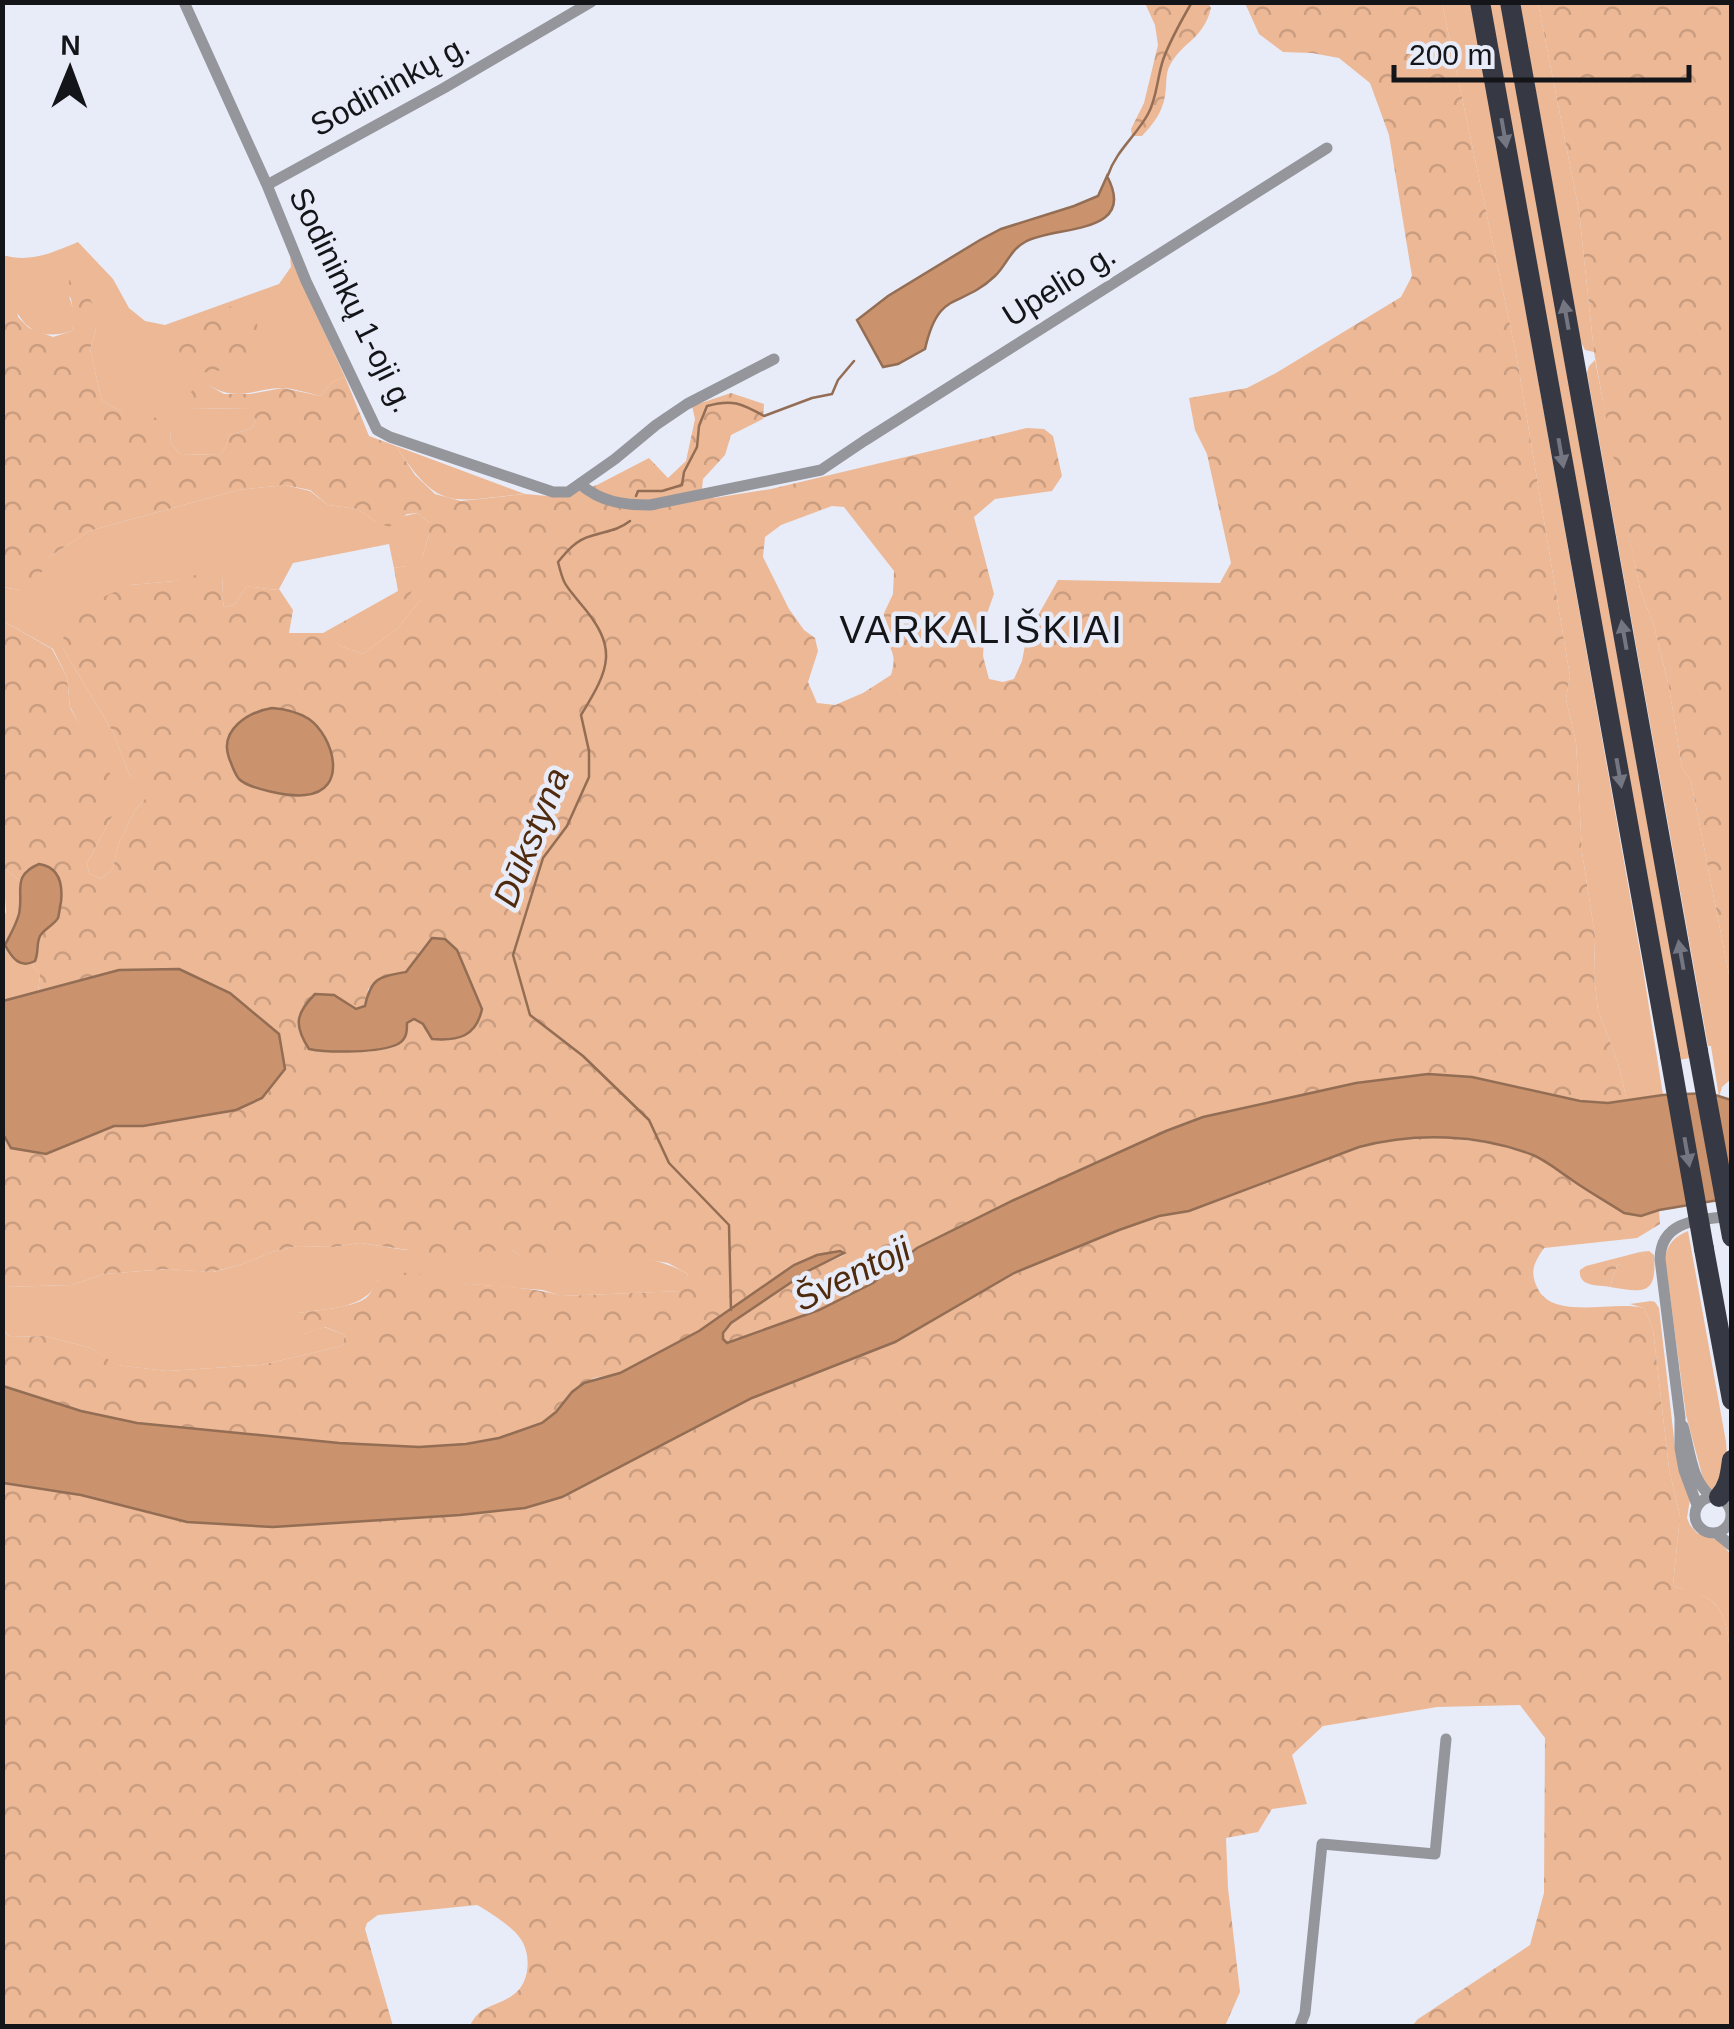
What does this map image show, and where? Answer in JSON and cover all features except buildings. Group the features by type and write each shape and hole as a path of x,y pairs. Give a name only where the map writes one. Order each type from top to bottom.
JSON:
{"highway":[{"path":"1480,2 1732,1400"},
{"path":"1510,2 1732,1237"},
{"path":"1715,1497 1726,1490 1732,1460"}],"street":[{"name":"Sodininkų 1-oji g.","path":"184,2 306,281 377,430 553,492 568,492 580,484"},
{"name":"Sodininkų g.","path":"266,185 591,2"},
{"name":"Upelio g.","path":"580,484 589,492 621,505 650,504 821,470 1327,148"},
{"path":"580,484 687,404 774,359"},
{"path":"1697,1505 1682,1459 1660,1247 1671,1230 1682,1224 1732,1216"},
{"path":"1680,1418 1702,1490 1730,1508 1730,1526 1716,1533"},
{"path":"1715,1497 1697,1505 1696,1522 1704,1531 1716,1533 1732,1546"},
{"path":"1300,2026 1322,1844 1435,1854 1446,1740"}],"green space":[{"path":"1145,3 1208,3 1211,8 1198,34 1170,65 1157,118 1142,136 1132,136 1158,45 1155,25"},
{"path":"1245,3 1442,3 1516,353 1570,676 1566,699 1576,742 1582,852 1595,936 1598,1010 1627,1101 1580,1101 1472,1077 1428,1074 1356,1083 1203,1117 1014,1200 917,1248 873,1283 819,1310 727,1343 723,1333 730,1323 809,1271 844,1255 794,1265 699,1331 620,1373 594,1378 572,1392 542,1423 499,1438 466,1444 419,1447 339,1443 137,1423 81,1411 3,1386 2,1329 10,1337 45,1336 91,1348 117,1365 167,1371 261,1365 342,1346 345,1335 325,1327 303,1334 293,1323 298,1313 360,1301 382,1277 393,1273 562,1296 681,1291 688,1274 668,1263 624,1256 520,1255 512,1250 436,1254 360,1243 297,1246 212,1272 167,1269 104,1274 72,1285 5,1287 3,1134 11,1148 46,1154 114,1126 143,1126 236,1110 119,970 38,992 40,975 31,963 35,961 40,935 59,917 27,869 20,881 3,867 3,621 52,649 67,677 70,708 120,790 113,815 87,863 89,873 101,879 113,868 118,845 148,791 129,774 113,732 62,647 65,628 81,607 130,585 175,581 216,569 223,576 224,607 234,605 246,587 279,589 293,610 289,633 323,633 398,591 394,568 406,566 412,591 408,598 336,630 334,639 340,646 363,654 398,628 422,598 422,558 429,523 418,513 407,514 389,527 357,509 328,505 310,490 285,485 238,490 89,531 49,557 37,582 19,590 3,587 3,290 16,302 18,317 29,328 53,337 72,331 69,278 82,282 93,305 96,329 90,349 102,401 121,411 167,420 170,442 180,454 219,455 230,435 252,428 256,420 250,409 190,408 187,403 191,392 199,384 224,394 283,388 320,396 334,381 345,377 369,436 396,446 415,475 435,494 461,501 525,494 559,497 597,485 649,458 668,478 686,461 695,419 692,406 731,393 764,404 763,419 731,435 725,455 703,479 702,489 714,498 771,489 1027,428 1044,429 1053,436 1062,476 1052,491 995,499 974,517 994,594 985,619 983,656 989,679 1003,682 1014,679 1027,635 1058,580 1220,583 1231,563 1207,454 1195,430 1189,398 1247,388 1276,373 1401,297 1412,276 1389,135 1370,83 1339,58 1283,52 1259,34","holes":["832,506 844,507 894,571 893,594 878,626 893,654 891,675 835,705 817,703 808,682 818,651 815,638 789,609 763,557 765,537 781,525","319,729 324,738 304,796 249,786","422,949 457,950 482,1009 428,1035 423,1024 414,1019 407,1023 407,1031 304,1005 315,994 334,995 356,1009 366,1006 368,989 388,975 406,973"]},
{"path":"1442,3 1471,3 1663,1095 1627,1101 1598,1010 1595,936 1582,852 1576,742 1566,699 1570,676 1516,353"},
{"path":"1487,3 1502,3 1690,1058 1679,1060"},
{"path":"1520,3 1538,3 1579,211 1594,352 1585,350 1580,340"},
{"path":"1538,3 1731,3 1731,985 1691,781 1682,768 1669,687 1640,589 1611,445 1594,352 1579,211"},
{"path":"78,242 113,279 129,308 145,321 165,325 279,284 291,267 290,257 345,377 334,381 320,396 281,388 229,393 210,386 190,408 251,409 256,420 252,428 230,435 219,455 180,454 170,442 171,429 102,401 90,349 96,329 69,296 75,315 72,331 47,334 23,321 3,290 2,255 32,257"},
{"path":"232,306 253,315 263,339 256,353 226,369 195,370 176,344 180,336 198,319"},
{"path":"1595,360 1640,589 1669,687 1682,768 1691,781 1731,985 1731,1079 1722,1087 1719,1097 1587,373"},
{"path":"396,446 525,494 450,498 424,483"},
{"path":"285,485 310,491 328,505 357,509 376,522 418,513 429,523 422,558 422,598 398,628 363,654 340,646 333,639 336,629 407,598 406,566 394,568 389,544 293,563 279,589 246,587 234,605 224,607 223,576 130,585 62,647 113,732 129,774 149,791 118,845 113,868 101,879 89,873 87,863 113,815 85,734 70,707 67,677 53,649 3,621 2,587 19,590 49,557 89,531 238,490"},
{"path":"3,867 20,881 20,911 5,945 15,959 31,963 40,975 38,992 3,1001 6,912"},
{"path":"1413,1137 1496,1144 1537,1156 1582,1187 1641,1216 1659,1210 1660,1224 1637,1238 1544,1248 1533,1274 1547,1300 1572,1307 1644,1308 1653,1329 1669,1469 1680,1516 1673,1585 1705,1597 1718,1607 1731,1658 1731,2026 1412,2026 1530,1945 1544,1893 1545,1738 1520,1705 1437,1707 1323,1726 1292,1755 1307,1804 1272,1809 1258,1832 1226,1838 1240,1992 1225,2026 470,2026 483,2010 519,1990 527,1968 524,1945 517,1934 477,1905 378,1915 367,1923 365,1929 393,2026 3,2026 3,1483 81,1495 187,1522 273,1527 525,1508 562,1497 752,1398 895,1342 1014,1273 1119,1230 1159,1216 1189,1211 1359,1147"},
{"path":"1688,1231 1726,1442 1727,1455 1715,1490 1704,1482 1686,1415 1665,1259 1672,1242"},
{"path":"360,1243 406,1250 628,1256 669,1265 688,1274 682,1291 561,1296 543,1290 457,1283 401,1273 378,1280 373,1290 355,1302 298,1313 303,1334 324,1327 345,1335 342,1346 261,1365 167,1371 116,1365 91,1348 45,1336 10,1337 3,1329 2,1284 72,1285 104,1274 168,1269 213,1272 297,1246"},
{"path":"1640,1252 1654,1255 1651,1284 1640,1290 1610,1287 1617,1265 1646,1257"},
{"path":"1640,1252 1647,1264 1617,1265 1610,1287 1589,1284 1580,1276 1580,1270 1586,1266"},
{"path":"1651,1301 1659,1308 1675,1447 1690,1499 1687,1518 1697,1533 1720,1541 1731,1555 1731,1658 1718,1607 1705,1597 1673,1585 1680,1516 1669,1469 1653,1329 1644,1308 1630,1304"}],"shaded area":[{"path":"1107,176 1114,195 1112,209 1103,219 1020,245 995,276 944,308 925,349 898,364 883,367 857,320 888,296 1001,229 1098,196"},
{"path":"272,708 309,719 325,738 333,762 332,774 319,791 305,795 270,792 244,783 236,774 227,748 232,731 245,718"},
{"path":"39,864 58,877 61,902 58,918 40,936 35,961 25,964 14,958 5,945 19,914 22,879"},
{"path":"432,938 445,939 457,950 482,1009 470,1031 458,1038 432,1039 423,1024 414,1019 407,1023 403,1040 390,1047 354,1051 309,1049 299,1020 315,994 334,995 356,1009 365,1006 373,984 406,972"},
{"path":"179,969 230,993 279,1034 285,1069 262,1098 236,1110 143,1126 114,1126 46,1154 11,1148 3,1134 3,1001 119,970"},
{"path":"1428,1074 1472,1077 1580,1101 1608,1103 1709,1093 1731,1100 1731,1198 1641,1216 1624,1213 1543,1160 1512,1148 1447,1138 1380,1142 1189,1211 1159,1216 1119,1230 1014,1273 895,1342 752,1398 562,1497 525,1508 273,1527 187,1522 81,1495 3,1483 3,1386 81,1411 137,1423 419,1447 499,1438 542,1423 584,1383 620,1373 699,1331 794,1265 817,1255 844,1253 808,1271 731,1323 723,1339 727,1343 819,1310 873,1283 917,1248 1014,1200 1203,1117 1356,1083"}],"waterway":[{"path":"1108,175 1148,114 1166,53 1192,2"},
{"name":"Dūkstyna","path":"636,496 638,491 662,491 682,485 707,406 736,404 764,416 832,394 854,361"},
{"name":"Dūkstyna","path":"630,521 581,540 558,562 566,584 601,633 606,658 599,684 581,715 589,751 589,777 567,826 543,858 513,955 530,1015 583,1056 649,1120 669,1163 729,1225 731,1310"}],"district":[{"name":"VARKALIŠKIAI","path":"982,630"}],"water label":[{"name":"Šventoji","path":"852,1274"}]}
